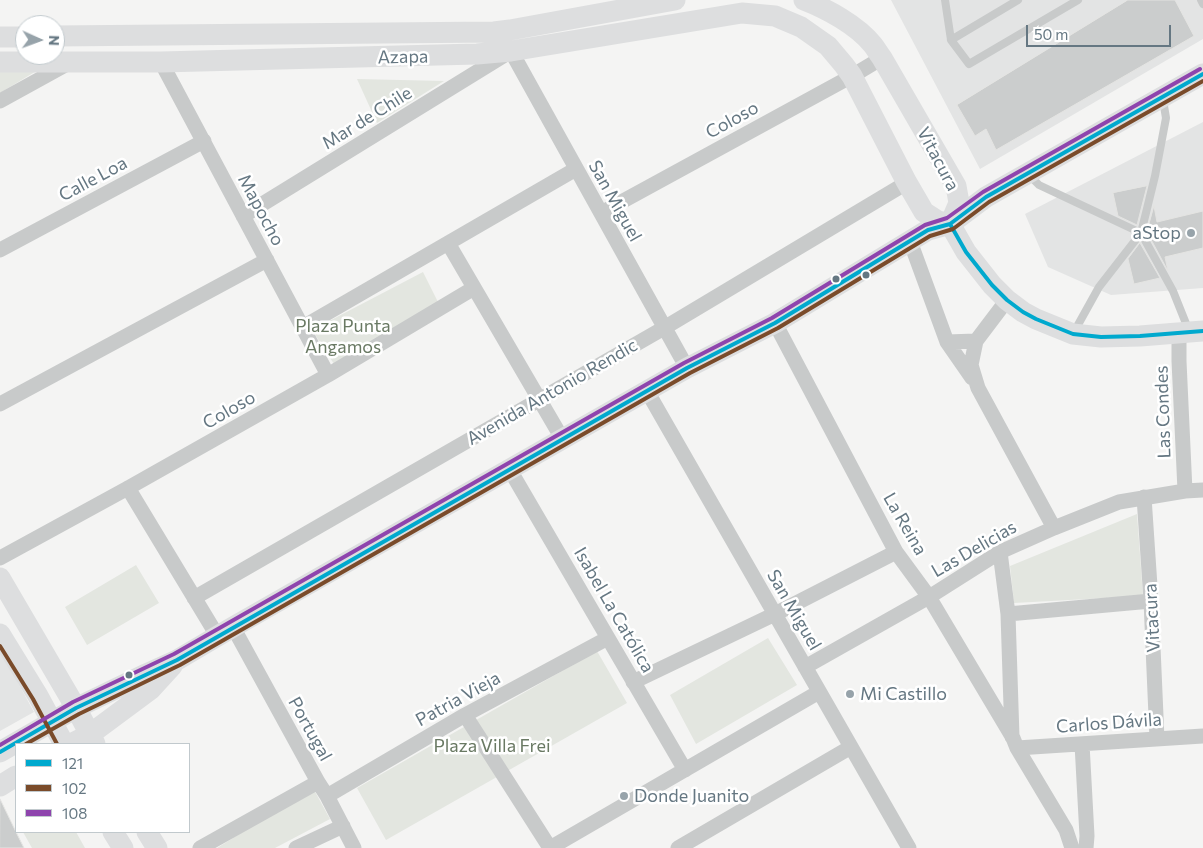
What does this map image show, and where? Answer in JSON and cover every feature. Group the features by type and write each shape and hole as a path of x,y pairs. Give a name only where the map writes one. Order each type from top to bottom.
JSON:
{"street":[{"name":"Azapa","path":"65,36 494,32 675,0"},
{"name":"Vitacura","path":"801,27 828,46 852,76 924,212 938,221 950,224 959,203 956,186 882,58 872,44 850,24 808,2"},
{"name":"Azapa","path":"0,62 161,62 511,52 742,13 775,16 801,27"},
{"path":"0,37 15,37"},
{"name":"San Miguel","path":"511,52 687,368"},
{"name":"Mar de Chile","path":"244,216 511,52"},
{"name":"Coloso","path":"601,213 882,58"},
{"path":"0,101 72,62"},
{"name":"Mapocho","path":"161,62 328,375"},
{"path":"16,743 76,708 178,660 687,368 775,323 928,230 950,224 986,197 1203,74"},
{"name":"Calle Loa","path":"0,250 204,141"},
{"path":"303,327 576,169"},
{"name":"Avenida Antonio Rendic","path":"194,598 664,328 903,185 906,181"},
{"path":"950,224 960,243 992,285 1007,300 1036,319 1073,334 1102,337 1191,332"},
{"path":"910,241 947,342 978,388 1054,528"},
{"path":"448,243 563,440"},
{"path":"0,404 267,260"},
{"name":"Coloso","path":"0,558 328,375 474,288"},
{"path":"978,388 970,365 976,341 1007,300"},
{"name":"La Reina","path":"775,323 896,552 929,597 1066,830 1072,848"},
{"name":"Las Condes","path":"1185,491 1179,361 1191,332"},
{"path":"947,342 976,341"},
{"name":"San Miguel","path":"647,391 909,848"},
{"name":"Isabel La Católica","path":"510,470 685,770"},
{"name":"Portugal","path":"128,488 194,598 225,632 327,796 354,848"},
{"name":"Las Delicias","path":"805,667 929,597 1000,552 1119,502 1185,491 1203,490"},
{"name":"Vitacura","path":"1144,497 1157,739"},
{"path":"633,682 775,614 896,552"},
{"name":"La Reina","path":"1000,552 1008,614 1015,743"},
{"path":"0,578 76,708 85,741 151,689 178,660"},
{"path":"1008,614 1151,601"},
{"path":"0,634 38,696 63,743"},
{"name":"Patria Vieja","path":"327,796 465,715 608,638"},
{"path":"465,715 550,848 819,692"},
{"name":"Carlos Dávila","path":"1015,743 1082,744 1203,736"},
{"path":"0,752 15,744"},
{"path":"1082,744 1086,848"},
{"path":"678,848 851,747"},
{"path":"200,848 318,782"},
{"path":"296,848 343,826"},
{"path":"115,833 123,848"},
{"path":"148,833 157,848"}],"lane":[{"path":"945,0 951,40 970,64 1078,0"},
{"path":"951,40 1018,0"},
{"path":"1201,0 1203,4"},
{"path":"1073,334 1099,287 1141,234 1166,118 1162,97"},
{"path":"1028,174 1039,185 1141,234 1173,291 1191,332"}],"shaded area":[{"path":"891,0 1203,0 1203,39 980,169"},
{"path":"1203,122 1203,288 1111,295 1048,267 1025,214"},
{"path":"0,650 34,712 0,731"}],"green space":[{"path":"0,70 38,70 0,93"},
{"path":"357,79 444,81 377,123"},
{"name":"Plaza Punta Angamos","path":"423,272 438,302 334,364 312,330"},
{"path":"1137,514 1143,596 1014,603 1010,566"},
{"path":"136,565 159,603 87,645 65,607"},
{"path":"768,638 797,685 696,744 670,695"},
{"name":"Plaza Villa Frei","path":"597,651 627,703 386,840 357,788"},
{"path":"313,788 330,819 275,848 217,848"},
{"path":"24,833 77,833 85,848 32,848"}],"building":[{"path":"1128,0 1175,0 1194,36 996,150 986,129 975,136 957,105"},
{"path":"1147,186 1137,225 1118,216 1113,193"},
{"path":"1154,206 1157,222 1203,211 1203,248 1165,257 1168,271 1147,232"},
{"path":"1140,243 1160,278 1134,284 1128,259"},
{"path":"0,799 24,848 0,848"}],"transit line":[{"name":"108","path":"0,745 73,702 174,654 684,363 772,318 925,225 947,218 983,192 1200,69"},
{"name":"121","path":"16,743 76,708 177,660 687,368 775,323 928,230 950,224 986,197 1203,74"},
{"name":"102","path":"28,743 79,714 180,665 690,373 778,328 930,236 953,229 989,202 1203,81"},
{"name":"121","path":"950,224 966,252 992,285 1007,300 1036,319 1073,334 1101,337 1203,331"},
{"name":"102","path":"0,646 33,699 56,743"},
{"name":"121","path":"0,752 15,743"}],"place":[{"name":"aStop","path":"1191,233"},
{"name":"Mi Castillo","path":"850,694"},
{"name":"Donde Juanito","path":"624,796"}]}
